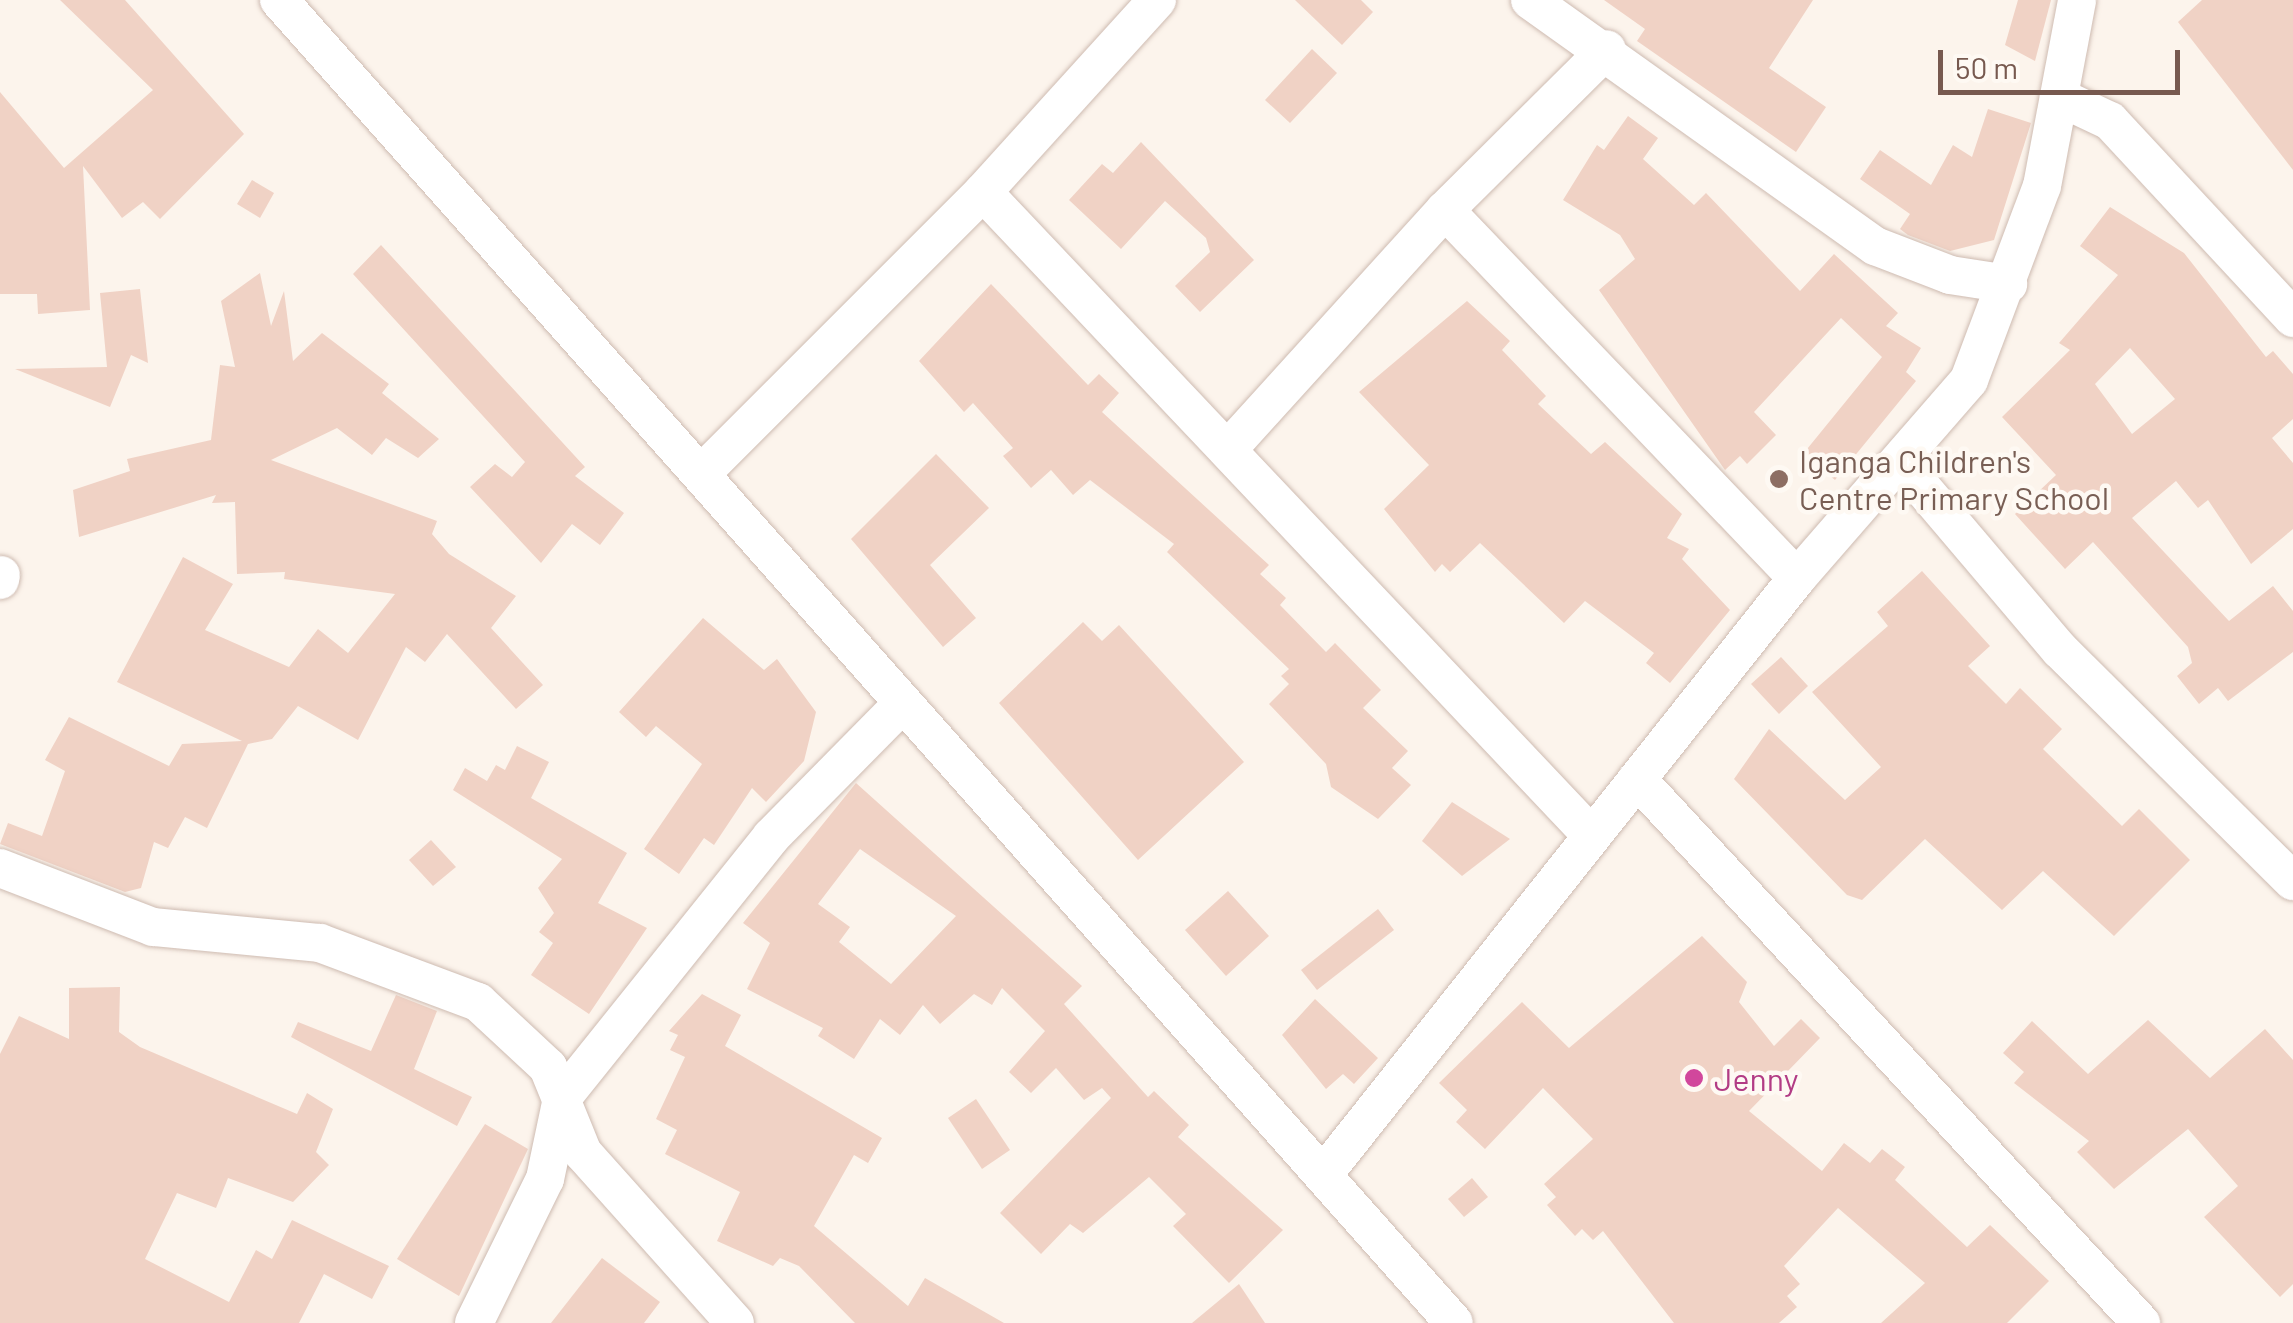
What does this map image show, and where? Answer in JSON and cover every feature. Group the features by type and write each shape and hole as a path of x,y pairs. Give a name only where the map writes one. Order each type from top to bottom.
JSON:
{"street":[{"path":"279,0 702,472 899,708 1327,1170 1454,1323"},
{"path":"702,472 983,192 1157,0"},
{"path":"1530,0 1606,49 1875,246 1950,275 2008,284"},
{"path":"1327,1170 1797,578 1902,464 1969,380 2042,186 2077,0"},
{"path":"1230,447 1445,210 1606,49"},
{"path":"2059,97 2110,121 2293,318"},
{"path":"983,192 1230,447 1592,836"},
{"path":"1445,210 1797,578"},
{"path":"1902,464 2060,650 2293,881"},
{"path":"474,1323 545,1179 562,1098 770,836 899,708"},
{"path":"1637,780 2141,1323"},
{"path":"0,868 153,927 320,943 436,982 478,1002 548,1067 583,1154 735,1323"}],"building":[{"path":"60,0 125,0 244,134 160,219 143,202 122,218 83,166 90,310 38,314 37,294 0,294 0,92 64,168 153,90"},
{"path":"1295,0 1361,0 1373,12 1342,45"},
{"path":"1604,0 1813,0 1769,68 1826,107 1796,152 1637,41 1645,29"},
{"path":"2018,0 2051,0 2035,61 2005,45"},
{"path":"2202,0 2293,0 2293,170 2178,22"},
{"path":"1312,49 1337,73 1290,123 1265,100"},
{"path":"1988,109 2031,123 1994,240 1950,251 1908,235 1900,229 1910,214 1860,179 1880,150 1931,185 1953,145 1972,157"},
{"path":"1628,116 1658,138 1643,159 1694,205 1706,193 1800,291 1834,254 1898,313 1886,326 1921,348 1906,372 1916,381 1835,480 1803,454 1882,357 1841,318 1754,412 1776,435 1747,464 1740,456 1725,470 1599,290 1635,259 1620,235 1563,200 1597,145 1604,150"},
{"path":"1141,142 1254,260 1200,312 1175,286 1210,252 1206,238 1165,201 1121,249 1069,200 1102,164 1113,173"},
{"path":"252,180 274,193 260,218 237,204"},
{"path":"2110,207 2184,253 2266,357 2273,351 2293,374 2293,419 2272,438 2293,463 2293,529 2251,564 2208,500 2198,508 2176,481 2132,518 2229,621 2273,586 2293,611 2293,652 2228,701 2218,688 2199,704 2177,676 2192,663 2188,647 2093,542 2065,569 2015,514 2056,475 2002,417 2070,350 2059,343 2118,275 2080,246","holes":["2130,348 2175,399 2132,434 2095,384"]},
{"path":"381,245 585,467 575,476 624,513 600,545 572,524 541,563 470,487 495,464 512,477 525,462 353,274"},
{"path":"260,273 271,326 284,291 293,361 322,333 389,384 382,393 439,439 418,458 386,438 372,455 337,428 271,460 437,521 432,534 449,554 516,596 491,628 543,685 516,709 447,634 425,662 406,647 358,740 298,706 272,739 248,744 207,828 185,817 168,848 154,842 141,888 125,892 0,844 8,823 42,836 65,771 45,760 69,717 169,766 182,744 242,741 117,682 183,557 233,584 205,630 289,667 318,629 348,653 395,594 284,579 285,572 237,574 235,502 212,503 216,495 79,537 73,490 130,471 127,459 211,440 220,365 235,367 221,301"},
{"path":"991,284 1088,385 1099,374 1119,393 1102,412 1269,565 1260,574 1286,598 1280,605 1326,652 1335,643 1381,690 1363,708 1408,751 1392,768 1411,785 1378,819 1331,787 1326,764 1269,704 1289,684 1281,676 1289,669 1167,552 1174,544 1090,480 1073,495 1051,470 1031,488 1003,456 1013,448 973,403 964,412 919,361"},
{"path":"140,289 148,363 131,355 110,407 15,369 107,367 100,293"},
{"path":"1467,301 1510,341 1502,350 1546,396 1538,404 1591,454 1605,442 1682,514 1667,538 1689,549 1682,559 1730,610 1670,683 1646,663 1654,653 1585,601 1564,623 1480,543 1450,572 1442,564 1435,572 1384,509 1429,465 1359,392"},
{"path":"936,454 989,508 930,565 976,618 943,647 851,539"},
{"path":"1922,571 1990,646 1968,666 2006,704 2020,688 2062,729 2043,749 2122,826 2139,809 2190,860 2114,936 2043,871 2002,910 1925,839 1862,900 1847,895 1734,779 1769,729 1845,800 1881,767 1812,692 1888,626 1877,612"},
{"path":"703,618 764,670 777,659 816,712 804,761 766,802 752,788 714,845 704,838 679,874 644,849 702,764 656,726 646,737 619,712"},
{"path":"1083,622 1102,641 1119,625 1244,762 1138,860 999,703"},
{"path":"1781,657 1808,686 1779,714 1751,684"},
{"path":"517,746 549,762 531,798 627,853 598,903 647,928 589,1014 531,975 553,943 539,932 554,913 538,888 562,859 453,790 465,768 487,781 496,765 505,770"},
{"path":"856,783 1082,986 1064,1004 1148,1097 1154,1091 1189,1125 1178,1137 1283,1230 1229,1283 1173,1226 1186,1214 1149,1177 1083,1233 1070,1224 1041,1254 1000,1213 1111,1098 1102,1088 1084,1100 1056,1068 1031,1093 1009,1072 1045,1031 1002,988 992,1005 974,994 940,1024 923,1005 900,1035 880,1019 854,1059 818,1036 823,1028 747,989 770,943 743,923","holes":["860,849 956,916 891,984 839,942 850,927 818,904"]},
{"path":"1452,802 1510,839 1462,876 1422,841"},
{"path":"431,840 456,867 433,886 409,860"},
{"path":"1228,891 1269,936 1226,976 1185,930"},
{"path":"1378,909 1394,930 1317,990 1301,970"},
{"path":"1702,936 1747,982 1739,1002 1774,1046 1801,1019 1820,1038 1749,1111 1822,1171 1844,1143 1870,1163 1882,1149 1905,1167 1895,1180 1967,1247 1990,1225 2049,1281 2007,1323 1881,1323 1925,1283 1838,1208 1784,1266 1800,1284 1787,1296 1797,1307 1779,1323 1674,1323 1603,1231 1593,1240 1582,1229 1575,1236 1547,1205 1556,1197 1544,1184 1593,1139 1543,1088 1485,1149 1456,1122 1467,1110 1439,1083 1522,1002 1569,1048"},
{"path":"120,987 119,1032 140,1047 297,1114 307,1093 333,1109 316,1152 329,1165 293,1202 228,1178 216,1208 177,1193 145,1259 229,1302 256,1250 272,1259 292,1220 389,1266 372,1299 324,1274 299,1323 0,1323 0,1054 19,1016 69,1039 69,988"},
{"path":"702,994 741,1015 725,1046 882,1138 868,1163 854,1155 814,1226 908,1306 925,1278 1004,1323 855,1323 799,1266 780,1258 773,1266 717,1241 740,1192 665,1154 677,1130 656,1119 685,1057 670,1050 678,1035 669,1031"},
{"path":"396,995 437,1011 414,1069 472,1097 457,1126 291,1037 298,1022 371,1051"},
{"path":"1315,999 1378,1058 1354,1084 1343,1074 1326,1089 1282,1035"},
{"path":"2148,1020 2210,1078 2265,1029 2293,1060 2293,1284 2280,1297 2204,1217 2238,1186 2188,1129 2114,1189 2077,1152 2089,1141 2014,1083 2024,1072 2003,1053 2032,1021 2088,1074"},
{"path":"976,1099 1010,1150 982,1169 948,1118"},
{"path":"485,1124 528,1149 459,1296 397,1259"},
{"path":"1472,1178 1488,1197 1464,1217 1448,1199"},
{"path":"602,1258 660,1302 644,1323 551,1323"},
{"path":"1239,1284 1265,1323 1192,1323"}],"place":[{"name":"Iganga Children's Centre Primary School","path":"1779,479"},
{"name":"Jenny","path":"1694,1078"}]}
